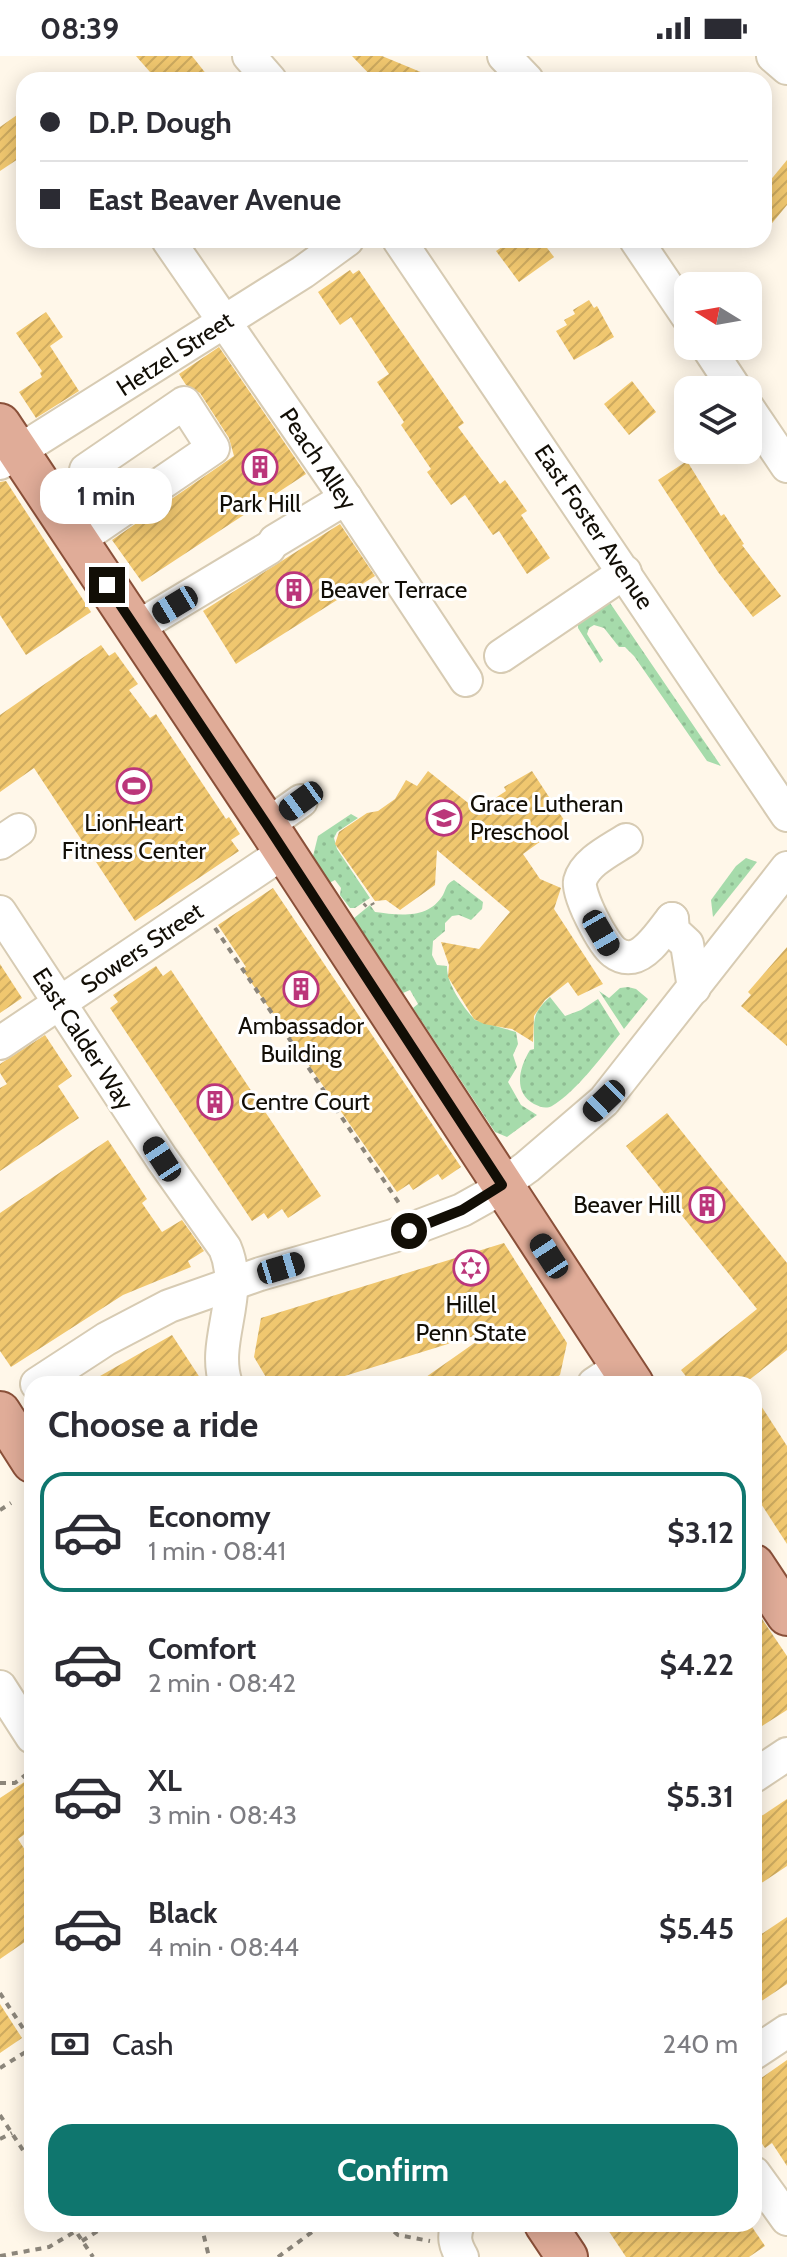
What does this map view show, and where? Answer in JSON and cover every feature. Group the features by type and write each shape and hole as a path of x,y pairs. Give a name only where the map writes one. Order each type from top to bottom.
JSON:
{"main road":[{"path":"6,447 77,541 276,838 502,1185 615,1376"},
{"path":"0,1411 24,1449"},
{"path":"762,1577 787,1615"},
{"path":"550,2232 567,2257"}],"street":[{"path":"249,56 263,72"},
{"name":"Peach Alley","path":"173,248 346,498 466,680"},
{"name":"Hetzel Street","path":"6,447 160,363 336,248"},
{"name":"East Foster Avenue","path":"404,248 787,815"},
{"path":"641,248 674,296"},
{"path":"77,541 213,448 160,363"},
{"path":"86,470 184,403"},
{"path":"762,429 787,466"},
{"path":"136,628 346,498"},
{"path":"501,656 625,572"},
{"name":"Sowers Street","path":"0,1043 60,1003 276,838 301,801"},
{"path":"626,840 597,859 585,870 580,880 582,898 611,950 621,956 636,956 672,919"},
{"path":"50,1376 150,1315 231,1284 426,1225 462,1210 502,1185 604,1101 787,868"},
{"name":"East Calder Way","path":"0,912 162,1159 225,1248 230,1261 231,1284 230,1313 221,1359 224,1376"},
{"path":"672,919 673,931 687,944 694,988"},
{"path":"672,919 681,920 697,931 734,937"},
{"path":"0,1411 24,1393"},
{"path":"0,1687 24,1724"},
{"path":"762,1771 787,1754"},
{"path":"762,2048 787,2031"},
{"path":"762,2184 787,2219"},
{"path":"445,2233 454,2234 462,2257"}],"path":[{"path":"210,921 403,1209"},
{"path":"0,1510 11,1503"},
{"path":"0,1783 15,1783 24,1776"},
{"path":"0,1993 24,2032"},
{"path":"0,2068 24,2051"},
{"path":"0,2115 24,2152"},
{"path":"0,2139 12,2133"},
{"path":"0,2256 49,2247 74,2232"},
{"path":"77,2232 93,2257"},
{"path":"82,2241 96,2232"},
{"path":"203,2232 209,2257"},
{"path":"278,2257 312,2232"},
{"path":"394,2232 398,2235 445,2233"}],"green space":[{"path":"608,600 721,766 707,761 634,656 625,647 619,647 604,628 594,625 587,634 603,660 600,663 578,628 578,622"},
{"path":"351,814 358,818 337,832 334,838 337,849 370,898 355,908 350,908 340,895 341,888 335,880 329,883 313,856 318,836"},
{"path":"746,858 757,862 713,917 711,900 736,866"},
{"path":"454,880 483,902 482,909 471,920 459,915 452,916 445,923 445,931 433,941 432,955 437,965 447,966 452,987 475,1020 516,1032 518,1044 513,1055 517,1067 508,1082 521,1105 537,1115 507,1137 495,1132 413,1008 418,1004 410,990 403,993 353,919 370,905 375,912 403,915 429,909"},
{"path":"620,988 636,989 648,999 624,1029 599,991 609,998"},
{"path":"550,997 565,1016 598,999 620,1034 571,1092 552,1106 545,1107 527,1099 520,1079 526,1057 534,1049 536,1015"}],"building":[{"path":"136,56 192,56 205,72 150,72"},
{"path":"352,56 382,56 421,72 367,72"},
{"path":"16,116 16,160 0,171 0,127"},
{"path":"787,160 787,205 772,223 772,178"},
{"path":"500,248 547,248 554,257 519,282 496,251"},
{"path":"350,270 353,274 359,270 464,423 458,427 500,484 505,480 527,511 521,515 550,558 527,574 499,531 493,535 465,495 451,505 427,472 431,469 377,382 389,374 351,317 340,325 318,292"},
{"path":"589,300 594,308 597,306 614,337 574,360 556,331 567,325 564,320 575,314 573,310"},
{"path":"46,312 63,337 50,346 79,391 36,418 19,392 42,377 42,371 16,333"},
{"name":"Park Hill","path":"219,347 306,474 142,582 112,540 234,456 229,438 200,393 186,385 179,374"},
{"path":"632,381 656,412 629,435 604,404"},
{"path":"682,464 689,464 721,516 724,514 742,545 781,596 753,617 718,572 658,480"},
{"path":"6,481 91,612 26,655 0,615 0,482"},
{"name":"Beaver Terrace","path":"340,524 375,576 236,664 203,611"},
{"path":"101,645 109,656 115,652 138,684 129,690 150,718 156,714 226,819 229,817 240,834 231,840 239,851 135,921 34,768 0,792 0,715"},
{"path":"428,771 477,810 506,791 504,787 532,771 566,823 523,854 540,879 561,888 554,909 603,984 578,996 568,982 545,1000 534,1016 533,1042 512,1029 474,1019 448,977 449,965 441,942 479,949 510,912 437,850 435,885 400,910 386,900 375,901 335,844 339,832 395,799 406,780 417,786"},
{"path":"273,888 461,1167 442,1180 438,1174 413,1190 409,1184 397,1192 242,969 246,967 218,925"},
{"path":"787,947 787,1046 741,1006 751,995 748,992"},
{"path":"0,964 22,998 0,1013"},
{"name":"Centre Court","path":"156,966 163,976 171,970 321,1196 288,1218 282,1209 268,1219 264,1213 252,1221 110,1008 118,1002 113,995"},
{"path":"45,1035 72,1076 58,1086 79,1118 0,1171 0,1088 7,1084 0,1073 0,1064"},
{"name":"Beaver Hill","path":"667,1113 787,1263 787,1350 754,1376 686,1376 681,1370 757,1309 626,1146"},
{"path":"108,1140 147,1199 142,1203 162,1232 182,1220 204,1251 188,1261 191,1267 123,1295 11,1367 0,1351 0,1213"},
{"path":"504,1243 567,1343 558,1376 427,1376 493,1330 345,1376 265,1376 254,1357 261,1318"},
{"path":"172,1335 199,1376 100,1376"},
{"path":"762,1407 787,1446 787,1544 762,1505"},
{"path":"762,1619 787,1656 787,1710 762,1726"},
{"path":"24,1782 24,1835 18,1839 24,1848 24,1942 0,1959 0,1798"},
{"path":"787,1799 787,1866 762,1883 762,1816"},
{"path":"787,1917 787,1984 762,2001 762,1934"},
{"path":"0,2004 22,2038 0,2053"},
{"path":"787,2060 787,2166 772,2143 765,2148 762,2144 762,2077"},
{"path":"609,2232 755,2232 765,2246 749,2257 626,2257"}],"place":[{"name":"Park Hill","path":"260,467"},
{"name":"Beaver Terrace","path":"294,590"},
{"name":"LionHeart Fitness Center","path":"134,786"},
{"name":"Grace Lutheran Preschool","path":"444,818"},
{"name":"Ambassador Building","path":"301,989"},
{"name":"Centre Court","path":"215,1102"},
{"name":"Beaver Hill","path":"707,1205"},
{"name":"Hillel Penn State","path":"471,1268"}],"route":[{"path":"107,585 502,1185 462,1210 409,1231"}]}
